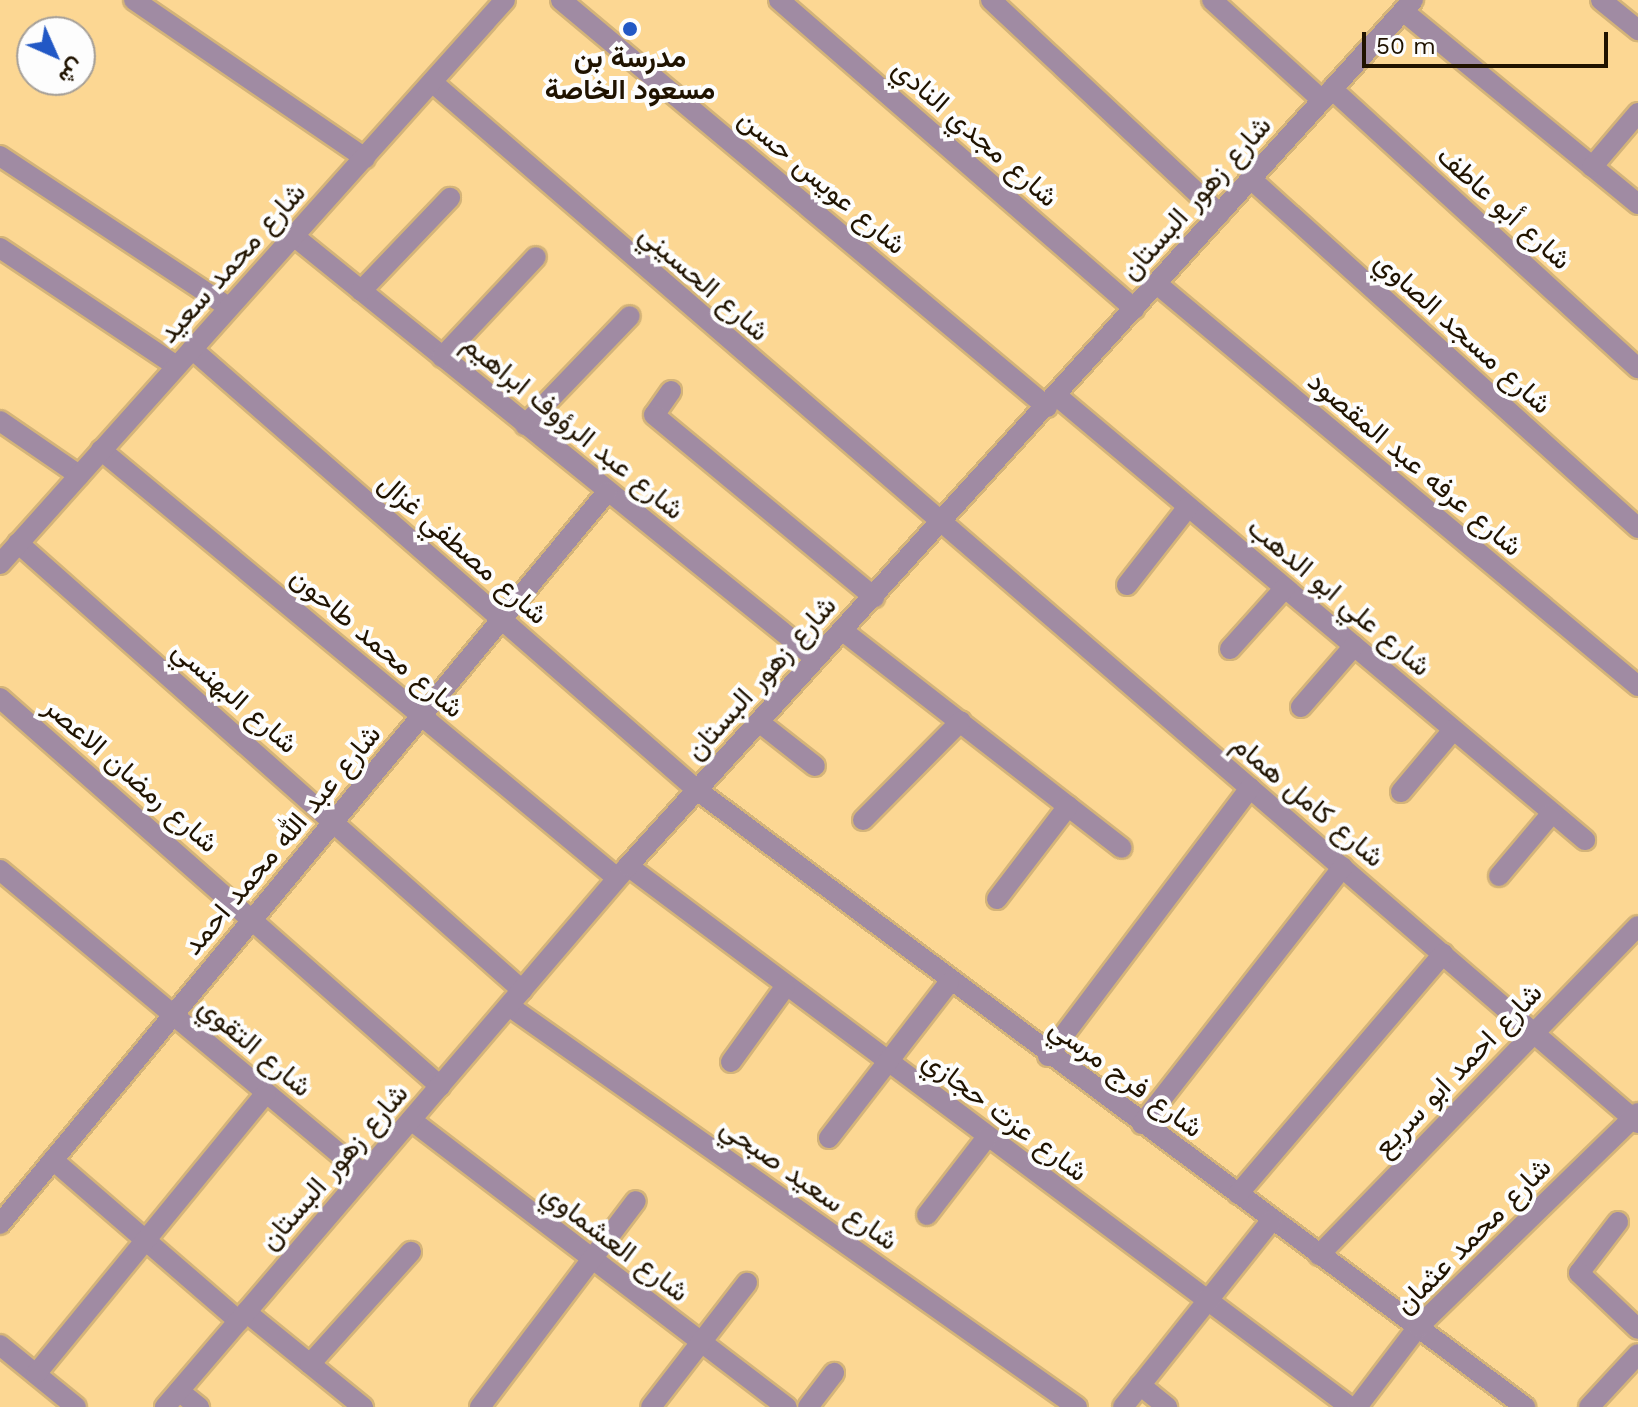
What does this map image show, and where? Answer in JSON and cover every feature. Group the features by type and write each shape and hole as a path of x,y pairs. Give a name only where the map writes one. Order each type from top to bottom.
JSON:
{"street":[{"path":"134,0 365,158"},
{"name":"شارع محمد سعيد","path":"0,564 505,0"},
{"name":"شارع عويس حسن","path":"561,0 1052,401"},
{"name":"شارع مجدي النادي","path":"779,0 1134,309"},
{"path":"991,0 1220,214"},
{"path":"1601,0 1638,30"},
{"name":"شارع أبو عاطف","path":"1223,3 1638,368"},
{"path":"1408,6 1638,204"},
{"name":"شارع زهور البستان","path":"165,1407 623,872 1408,6"},
{"name":"شارع الحسيني","path":"432,82 939,525"},
{"path":"1592,167 1638,113"},
{"path":"0,156 228,307"},
{"name":"شارع مسجد الصاوي","path":"1251,179 1638,528"},
{"path":"361,291 450,198"},
{"name":"شارع عبد الرؤوف ابراهيم","path":"295,237 816,659"},
{"path":"0,248 176,366"},
{"path":"442,357 536,257"},
{"name":"شارع عرفه عبد المقصود","path":"1157,284 1638,686"},
{"path":"525,425 630,316"},
{"name":"شارع مصطفي غزال","path":"192,349 697,790"},
{"path":"671,391 654,415 874,597"},
{"name":"شارع علي ابو الدهب","path":"1052,401 1188,507 1585,840"},
{"path":"0,421 79,475"},
{"name":"شارع محمد طاحون","path":"101,450 421,717 623,872"},
{"name":"شارع عبد الله محمد احمد","path":"0,1224 607,492"},
{"path":"1127,585 1188,507"},
{"name":"شارع كامل همام","path":"939,525 1636,1118"},
{"name":"شارع البهنسي","path":"18,543 334,821 515,998"},
{"path":"1230,649 1285,588"},
{"path":"843,631 1122,848"},
{"path":"1301,707 1354,646"},
{"name":"شارع رمضان الاعصر","path":"0,698 440,1086"},
{"path":"863,820 961,721"},
{"path":"759,722 815,766"},
{"path":"1401,792 1453,730"},
{"path":"1048,1056 1250,788"},
{"name":"شارع فرج مرسي","path":"697,790 949,983 1525,1407"},
{"path":"997,899 1068,806"},
{"path":"1499,876 1552,813"},
{"path":"1142,1124 1343,867"},
{"name":"شارع التقوي","path":"0,870 364,1174"},
{"name":"شارع عزت حجازي","path":"623,872 785,987 1350,1407"},
{"name":"شارع احمد ابو سريع","path":"1319,1255 1638,926"},
{"path":"1238,1194 1443,954"},
{"path":"829,1138 949,983"},
{"path":"731,1062 785,987"},
{"name":"شارع سعيد صبحي","path":"515,998 1077,1407"},
{"path":"36,1374 266,1093"},
{"name":"شارع محمد عثمان","path":"1357,1407 1418,1327 1636,1118"},
{"name":"شارع العشماوي","path":"411,1120 591,1261 787,1407"},
{"path":"927,1215 987,1137"},
{"path":"53,1160 242,1317 310,1364 363,1407"},
{"path":"480,1407 636,1201"},
{"path":"1123,1407 1271,1221"},
{"path":"1618,1222 1579,1273 1638,1329"},
{"path":"310,1364 411,1252"},
{"path":"651,1407 747,1283"},
{"path":"0,1345 76,1407"},
{"path":"1589,1407 1638,1354"},
{"path":"808,1407 834,1373"},
{"path":"1140,1385 1167,1407"},
{"path":"179,1391 199,1407"}],"place":[{"name":"مدرسة بن مسعود الخاصة","path":"630,29"}]}
